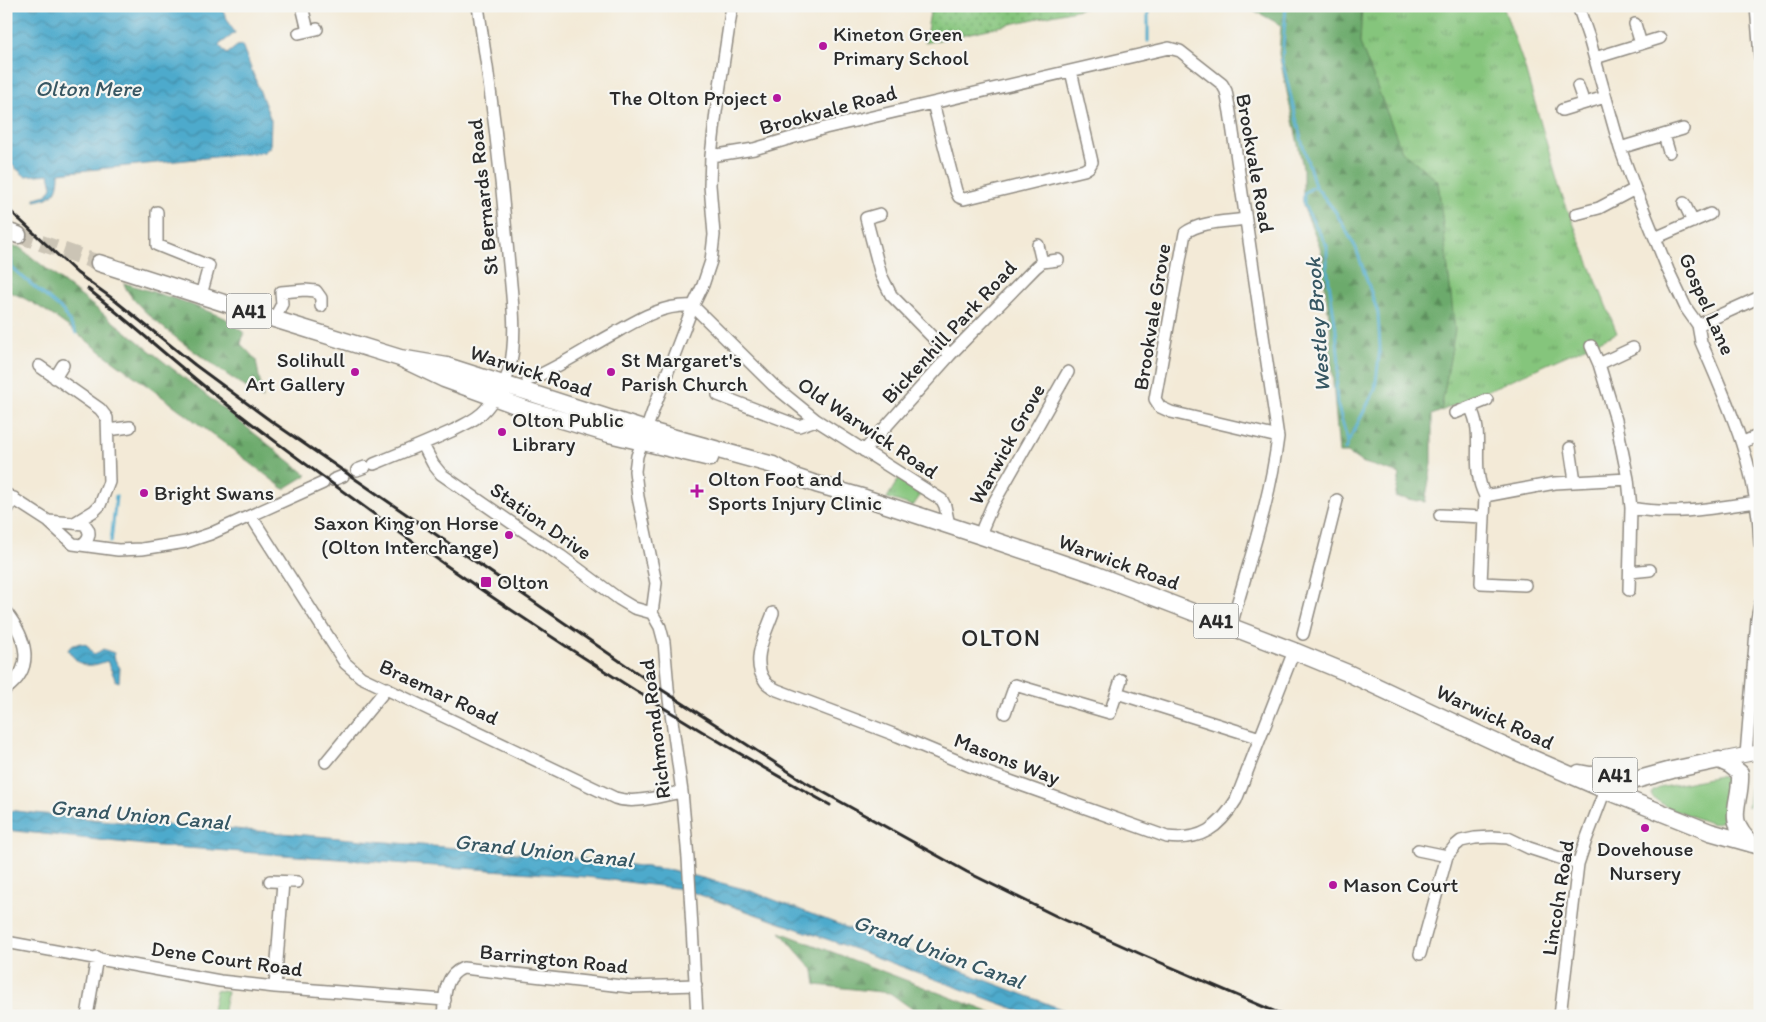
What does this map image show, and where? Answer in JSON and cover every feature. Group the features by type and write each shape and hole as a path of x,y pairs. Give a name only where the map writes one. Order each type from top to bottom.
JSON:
{"highway":[{"name":"Warwick Road","path":"99,263 400,358 447,366 498,390 644,436 795,477 948,525 1094,574 1350,674 1605,790 1710,832 1756,845"},
{"name":"A41","path":"1605,790 1637,779 1719,760"},
{"path":"1710,832 1727,826 1736,818 1740,773 1730,765 1719,760"},
{"name":"Warwick Road","path":"1557,769 1590,775 1622,776 1672,770"},
{"path":"1637,779 1632,784 1632,789 1639,803"},
{"name":"A41","path":"1736,818 1742,835 1756,845"}],"main road":[{"path":"1719,760 1760,752"},
{"path":"1740,773 1746,755"}],"street":[{"path":"302,6 308,31"},
{"name":"St Bernards Road","path":"478,6 497,132 512,300 513,351 509,372 498,390"},
{"path":"652,613 656,583 635,471 644,436 693,306 703,286 714,246 710,185 711,156 732,6"},
{"name":"Gospel Lane","path":"1578,6 1634,189 1686,308 1698,325 1701,342 1742,442 1756,502 1760,544"},
{"path":"1757,10 1760,57"},
{"path":"1634,24 1641,44"},
{"path":"1595,58 1660,38"},
{"name":"Brookvale Road","path":"711,156 754,149 825,128 1169,48 1180,51 1222,84 1228,100 1278,437 1276,455 1254,551 1231,626"},
{"path":"932,103 956,191 959,197 964,199 1084,170 1089,167 1092,162 1070,71"},
{"path":"1578,86 1584,103"},
{"path":"1562,110 1605,97"},
{"path":"1620,148 1683,129"},
{"path":"1664,135 1669,152"},
{"path":"1576,214 1599,208 1634,189"},
{"name":"Gospel Lane","path":"1684,203 1693,222"},
{"path":"157,212 157,245 209,266 200,296"},
{"path":"880,214 866,218 886,286 897,303 950,355"},
{"name":"Gospel Lane","path":"1656,238 1710,214"},
{"name":"Brookvale Grove","path":"1246,219 1191,228 1185,232 1155,398 1160,408 1171,412 1278,437"},
{"name":"Bickenhill Park Road","path":"1038,245 1042,262"},
{"name":"Bickenhill Park Road","path":"864,451 950,355 1042,262 1058,260"},
{"path":"274,319 282,304 281,292 316,291 321,298 321,306"},
{"path":"1698,325 1760,297"},
{"path":"528,380 548,372 649,314 681,305 693,306"},
{"name":"Old Warwick Road","path":"693,306 773,385 816,420 942,500 945,506 948,525"},
{"path":"1591,346 1599,364 1616,420 1628,479 1631,508 1630,590"},
{"path":"1599,364 1633,348"},
{"path":"55,378 63,365"},
{"path":"39,366 100,408 107,418 109,482 100,505 67,528 68,540"},
{"name":"Warwick Grove","path":"981,536 992,506 1068,372"},
{"path":"366,467 423,445 473,420 486,410 498,390"},
{"path":"718,395 799,426 816,420"},
{"path":"1455,413 1487,400"},
{"path":"1470,407 1475,415 1478,430 1477,468 1480,486 1486,496 1481,583 1525,585"},
{"path":"108,430 130,427"},
{"path":"1742,442 1760,435"},
{"name":"Station Drive","path":"423,445 432,464 441,474 561,556 619,599 634,608 652,613"},
{"path":"1570,448 1575,481"},
{"path":"1486,496 1575,481 1628,479"},
{"path":"6,512 10,496 48,521 74,544 118,550 142,550 186,542 333,480"},
{"path":"1303,634 1337,500"},
{"path":"1631,508 1651,512 1692,511 1756,502"},
{"path":"81,545 87,540 94,511"},
{"path":"1440,515 1484,517"},
{"name":"Braemar Road","path":"251,516 345,663 361,677 624,801 682,792"},
{"path":"48,521 84,524 106,548"},
{"path":"1630,572 1650,570"},
{"path":"1746,755 1757,619 1760,604"},
{"path":"6,612 15,624 23,642 26,662 21,674 6,689"},
{"name":"Richmond Road","path":"652,613 660,627 664,642 669,699 682,792 689,871 697,1016"},
{"name":"Masons Way","path":"773,613 758,657 765,682 777,690 898,736 982,772 1167,837 1178,838 1199,835 1220,822 1236,800 1294,651"},
{"path":"1005,713 1015,685 1110,713 1121,680"},
{"path":"326,762 387,688"},
{"path":"1117,693 1260,738"},
{"name":"Lincoln Road","path":"1560,1016 1578,864 1605,790"},
{"path":"1420,954 1447,856 1461,842 1475,838 1508,838 1529,848 1578,864"},
{"path":"1418,850 1447,856"},
{"path":"270,880 297,882"},
{"path":"275,987 283,882"},
{"name":"Dene Court Road","path":"6,942 97,957 220,981 445,1000"},
{"path":"87,1016 97,957"},
{"name":"Barrington Road","path":"443,1016 448,981 452,975 462,968 631,987 696,985"}],"green space":[{"path":"931,6 1093,6 925,43"},
{"path":"1246,6 1362,6 1360,43 1402,151 1438,181 1455,330 1441,411 1432,415 1432,464 1425,502 1395,497 1400,474 1361,462 1348,453 1339,453 1330,324 1323,273 1323,258 1303,206 1303,168 1279,54 1281,25"},
{"path":"1362,6 1503,6 1524,65 1560,190 1617,333 1441,411 1455,330 1438,181 1402,151 1360,43"},
{"path":"6,245 19,247 307,475 284,489 59,320 32,303 6,291"},
{"path":"124,283 182,301 225,318 244,333 241,344 256,360 263,399 208,362 163,327 144,311 131,296"},
{"path":"899,478 922,493 913,506 887,498"},
{"path":"1760,767 1760,799 1748,807 1752,773"},
{"path":"1719,776 1727,779 1723,821 1713,824 1667,807 1652,797 1652,792 1659,788"},
{"path":"780,932 999,1016 922,1016 890,993 816,985 814,971"},
{"path":"216,990 227,992 223,1016 211,1016"}],"water":[{"name":"Olton Mere","path":"6,6 220,6 235,33 219,45 227,54 237,46 242,45 271,120 270,147 264,152 59,173 58,185 54,193 47,198 35,201 35,198 47,195 52,187 49,174 25,176 6,160"},
{"path":"80,643 87,645 94,655 103,649 114,653 115,660 120,668 119,682 116,681 107,661 95,665 85,665 72,656 68,650 71,646"},
{"path":"6,810 139,824 188,825 584,859 672,870 748,890 1080,1016 1033,1016 852,948 683,889 587,877 145,845 6,830"}],"waterway":[{"path":"1148,6 1148,41"},
{"name":"Westley Brook","path":"1286,6 1282,60 1315,186 1335,211 1356,248 1378,313 1380,348 1375,390 1348,442"},
{"name":"Westley Brook","path":"1315,186 1304,193 1304,205 1327,246 1327,268 1339,364 1336,388 1337,403 1348,442 1345,450"},
{"path":"11,258 12,268 63,311 76,333"},
{"path":"111,542 116,496"}],"tunnel":[{"path":"18,235 99,263"}],"railway":[{"path":"6,207 77,273 113,299 195,365 271,421 656,686 805,782 967,872 1056,916 1285,1016"},
{"path":"88,289 253,425 485,592 655,703 830,805"}],"place":[{"name":"Kineton Green Primary School","path":"823,46"},
{"name":"The Olton Project","path":"777,98"},
{"name":"Solihull Art Gallery","path":"355,372"},
{"name":"St Margaret's Parish Church","path":"611,372"},
{"name":"Olton Public Library","path":"502,432"},
{"name":"Olton Foot and Sports Injury Clinic","path":"697,491"},
{"name":"Bright Swans","path":"144,493"},
{"name":"Saxon King on Horse (Olton Interchange)","path":"509,535"},
{"name":"Olton","path":"486,582"},
{"name":"Dovehouse Nursery","path":"1645,828"},
{"name":"Mason Court","path":"1333,885"}],"district":[{"name":"OLTON","path":"1001,638"}],"water label":[{"name":"Grand Union Canal","path":"140,814"},
{"name":"Grand Union Canal","path":"544,850"},
{"name":"Grand Union Canal","path":"939,951"}]}
